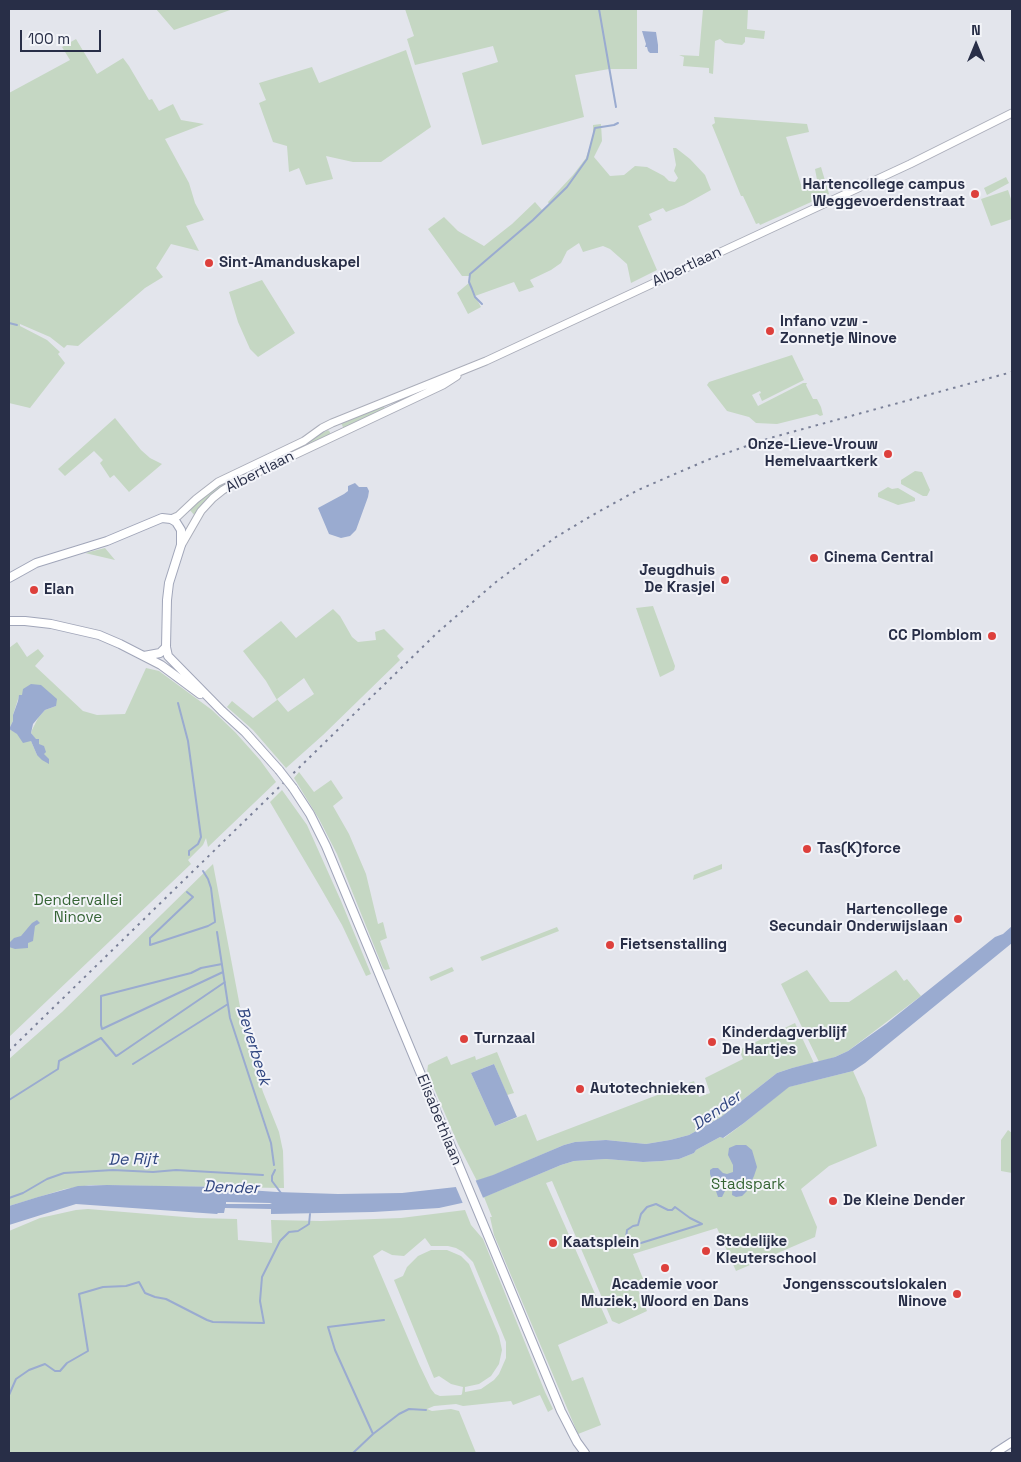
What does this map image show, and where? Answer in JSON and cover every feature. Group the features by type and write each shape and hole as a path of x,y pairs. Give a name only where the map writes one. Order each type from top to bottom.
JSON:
{"main road":[{"name":"Albertlaan","path":"9,578 36,563 107,541 162,518 171,519 178,516 218,482 304,441 332,423 465,370 910,164 1012,113"},
{"name":"Albertlaan","path":"166,647 169,583 181,545 201,512 214,498 235,483 443,385 465,370"},
{"path":"332,423 337,430 333,436"},
{"path":"171,519 176,522 181,530 181,545"},
{"path":"9,621 34,622 99,635 161,665 222,711"},
{"path":"144,656 160,654 166,647"},
{"path":"166,647 170,659 222,711"},
{"name":"Elisabethlaan","path":"222,711 245,732 293,788 305,806 326,846 561,1411 585,1453"},
{"path":"995,1453 1012,1442"}],"green space":[{"path":"156,9 233,9 174,30"},
{"path":"405,9 637,9 637,69 609,69 575,75 584,117 482,145 462,73 498,62 493,46 415,65 407,39 414,36"},
{"path":"703,9 748,9 747,29 765,31 764,39 745,37 745,42 742,45 725,43 720,39 715,41 713,74 709,73 709,68 683,66 684,57 679,55 699,56"},
{"path":"76,39 97,74 123,58 149,100 152,99 159,111 173,104 181,120 204,124 165,139 189,183 195,203 204,220 186,226 199,251 171,244 156,268 163,277 145,288 78,346 67,345 64,348 50,337 20,324 20,326 47,340 60,352 58,354 65,363 30,408 9,403 9,93 70,60 62,47"},
{"path":"406,50 431,127 381,162 353,162 326,156 333,179 306,185 299,168 289,172 287,146 273,142 259,103 266,100 259,83 312,67 319,83"},
{"path":"714,117 807,124 809,132 786,137 803,191 818,185 815,169 821,167 829,194 760,225 759,223 756,224 743,196 741,196 712,125 715,123"},
{"path":"601,124 602,141 594,157 610,176 624,175 635,166 647,167 664,176 669,181 675,182 678,178 674,171 676,165 673,148 676,148 705,175 711,190 684,205 666,212 663,208 649,214 652,220 638,226 657,270 631,283 627,264 610,249 603,246 583,252 579,243 567,251 561,263 530,280 534,287 519,292 514,282 475,296 481,307 468,314 457,293 470,282 470,276 462,276 428,229 444,217 458,231 484,246 512,224 535,202 542,210 549,204 548,202 586,158 593,136 593,125"},
{"path":"1006,177 1009,183 987,195 984,188"},
{"path":"1008,190 1012,202 1012,219 991,226 981,199"},
{"path":"262,280 295,333 258,357 250,349 238,322 229,292"},
{"path":"792,355 804,380 762,401 759,394 761,393 760,391 752,395 758,406 803,383 807,383 806,385 813,399 817,399 821,407 823,415 817,414 777,424 756,423 749,417 727,411 707,385 709,382"},
{"path":"383,405 385,409 344,429 340,421"},
{"path":"115,418 141,450 150,458 162,464 129,492 114,475 110,478 100,463 103,460 94,451 65,476 58,469"},
{"path":"328,430 330,435 251,472 252,467"},
{"path":"247,470 248,472 227,485 195,516 189,509 221,483"},
{"path":"915,471 922,472 930,490 927,496 923,496 901,484 901,480"},
{"path":"888,487 892,489 898,488 915,498 915,501 898,505 878,497 878,493"},
{"path":"105,548 115,560 85,553"},
{"path":"653,606 675,666 674,670 660,677 636,608"},
{"path":"333,609 340,616 352,637 358,642 376,640 375,632 384,629 404,649 397,656 400,660 286,768 253,730 227,707 232,701 253,718 277,700 266,681 243,651 281,621 296,638","holes":["304,678 314,694 288,712 277,699"]},
{"name":"Dendervallei Ninove","path":"17,642 27,657 38,649 44,656 35,666 83,711 97,715 125,714 146,668 159,671 212,710 260,760 276,782 208,847 206,838 203,845 188,860 191,864 9,1037 9,729 9,648","holes":["22,695 56,706 45,710 38,718 31,733 44,754 37,755 31,741 9,729 13,721 19,696"]},
{"path":"299,772 314,792 331,780 343,798 333,806 349,834 366,874 378,924 383,922 387,938 380,941 390,969 385,970 383,968 337,854 319,819 294,778"},
{"path":"282,790 307,825 371,974 366,976 342,925 270,802"},
{"path":"213,864 248,1044 263,1092 279,1132 283,1151 284,1188 91,1185 65,1189 9,1206 9,1059 62,1012"},
{"path":"722,864 722,869 693,880 694,875"},
{"path":"557,927 559,931 482,961 480,957"},
{"path":"452,967 454,971 431,981 429,977"},
{"path":"807,970 830,1002 849,1002 896,970 904,981 907,979 921,996 848,1051 819,1062 781,984"},
{"path":"795,1023 814,1063 777,1073 721,1117 689,1135 646,1144 606,1140 575,1142 477,1181 458,1144 427,1072 428,1065 447,1056 451,1065 475,1056 476,1060 497,1052 514,1093 507,1095 494,1064 471,1073 495,1126 526,1114 537,1141 694,1081 699,1097 710,1093 705,1078 743,1059 739,1050"},
{"name":"Stadspark","path":"853,1071 865,1098 877,1146 829,1166 801,1189 817,1227 815,1237 736,1271 717,1228 633,1254 644,1281 636,1285 647,1311 619,1324 612,1321 552,1181 546,1183 608,1323 558,1345 572,1381 583,1377 601,1425 578,1434 494,1235 490,1217 492,1217 484,1197 574,1161 606,1159 643,1162 679,1159 694,1153 696,1150 720,1137 724,1138 788,1087"},
{"path":"1008,1130 1012,1133 1012,1173 1001,1171 1001,1140"},
{"path":"88,1209 196,1218 237,1219 238,1240 272,1243 271,1220 321,1221 401,1218 465,1210 471,1225 483,1239 553,1409 548,1412 540,1395 513,1405 511,1401 463,1406 456,1404 434,1406 427,1409 432,1411 451,1409 459,1411 476,1453 9,1453 9,1231 40,1218","holes":["425,1238 431,1246 456,1248 473,1262 506,1342 506,1358 499,1374 481,1389 465,1392 465,1387 479,1384 491,1376 499,1364 502,1350 499,1336 469,1264 461,1256 447,1250 431,1250 418,1256 407,1267 403,1276 394,1280 434,1378 439,1376 451,1384 463,1387 461,1395 440,1396 431,1389 373,1256 382,1250 392,1255 404,1256"]}],"water":[{"path":"642,31 656,32 658,53 650,53 647,47 645,47 646,44"},
{"path":"355,483 359,487 367,487 369,491 356,530 350,536 341,538 329,534 318,508 344,494 348,491 348,486"},
{"path":"31,684 41,685 57,699 56,706 45,710 33,724 31,733 36,739 39,739 39,744 44,746 46,752 44,754 49,759 49,764 37,755 31,741 23,743 17,734 9,729 13,721 19,695 22,695 23,689"},
{"path":"37,920 40,923 35,926 33,941 28,943 28,948 15,949 9,947 9,943 14,938 21,936"},
{"path":"1012,926 1012,943 865,1063 853,1071 789,1087 723,1138 720,1137 696,1150 694,1153 679,1159 643,1162 606,1159 574,1161 480,1199 439,1208 373,1212 271,1214 271,1209 225,1208 224,1213 217,1214 76,1204 9,1225 9,1206 78,1186 226,1187 226,1191 232,1192 233,1189 338,1194 402,1193 456,1187 493,1175 575,1142 606,1140 646,1144 689,1135 721,1117 777,1073 835,1057 848,1051 886,1024 995,937 1003,934","holes":["226,1202 272,1204 226,1204"]},
{"path":"494,1064 517,1117 495,1126 471,1073"},
{"path":"736,1145 746,1145 752,1150 757,1167 754,1176 747,1191 742,1196 736,1197 732,1195 733,1181 729,1180 722,1197 718,1197 710,1170 718,1168 723,1173 733,1172 733,1165 728,1155 729,1148"}],"pier":[{"path":"475,1179 484,1200 464,1206 455,1185"}],"waterway":[{"path":"599,9 616,107"},
{"path":"482,304 475,297 469,282 470,274 533,220 567,187 587,159 595,128 618,123"},
{"name":"Beverbeek","path":"9,323 17,325"},
{"name":"Beverbeek","path":"178,703 188,741 201,837 198,844 189,851 189,855"},
{"name":"Beverbeek","path":"203,871 211,888 215,921"},
{"path":"187,892 193,897 150,938 150,945 215,922"},
{"name":"Beverbeek","path":"217,932 230,1018 271,1143 274,1165"},
{"path":"222,964 201,968 191,973 101,996 102,1029 223,972"},
{"path":"9,1100 58,1069 59,1061 101,1038 116,1056 118,1055 225,982"},
{"path":"133,1064 228,1004"},
{"name":"De Rijt","path":"9,1198 23,1193 47,1179 64,1173 113,1170 153,1172 176,1170 263,1175"},
{"name":"Beverbeek","path":"275,1170 272,1181 281,1193"},
{"path":"656,1204 668,1210 672,1210 675,1207 702,1224 641,1243 625,1246 627,1230 638,1225 641,1214 647,1207 656,1204"},
{"path":"9,1395 16,1379 29,1370 45,1364 55,1371 60,1371 67,1363 88,1351 79,1294 103,1287 126,1286 139,1282 145,1293 166,1299 213,1322 264,1323 260,1301 262,1277 280,1241 289,1232 298,1231 309,1224 310,1214"},
{"path":"373,1434 335,1350 328,1327 384,1320"},
{"path":"353,1453 373,1434 399,1414 409,1409 426,1410"}],"railway":[{"path":"9,1051 438,632 496,582 556,537 638,490 712,458 770,438 1012,372"}],"place":[{"name":"Hartencollege campus Weggevoerdenstraat","path":"975,194"},
{"name":"Sint-Amanduskapel","path":"209,263"},
{"name":"Infano vzw - Zonnetje Ninove","path":"770,331"},
{"name":"Onze-Lieve-Vrouw Hemelvaartkerk","path":"888,454"},
{"name":"Cinema Central","path":"814,558"},
{"name":"Jeugdhuis De Krasjel","path":"725,580"},
{"name":"Elan","path":"34,590"},
{"name":"CC Plomblom","path":"992,636"},
{"name":"Tas(K)force","path":"807,849"},
{"name":"Hartencollege Secundair Onderwijslaan","path":"958,919"},
{"name":"Fietsenstalling","path":"610,945"},
{"name":"Turnzaal","path":"464,1039"},
{"name":"Kinderdagverblijf De Hartjes","path":"712,1042"},
{"name":"Autotechnieken","path":"580,1089"},
{"name":"De Kleine Dender","path":"833,1201"},
{"name":"Kaatsplein","path":"553,1243"},
{"name":"Stedelijke Kleuterschool","path":"706,1251"},
{"name":"Academie voor Muziek, Woord en Dans","path":"665,1268"},
{"name":"Jongensscoutslokalen Ninove","path":"957,1294"}],"water label":[{"name":"Dender","path":"717,1111"},
{"name":"Dender","path":"231,1188"}]}
